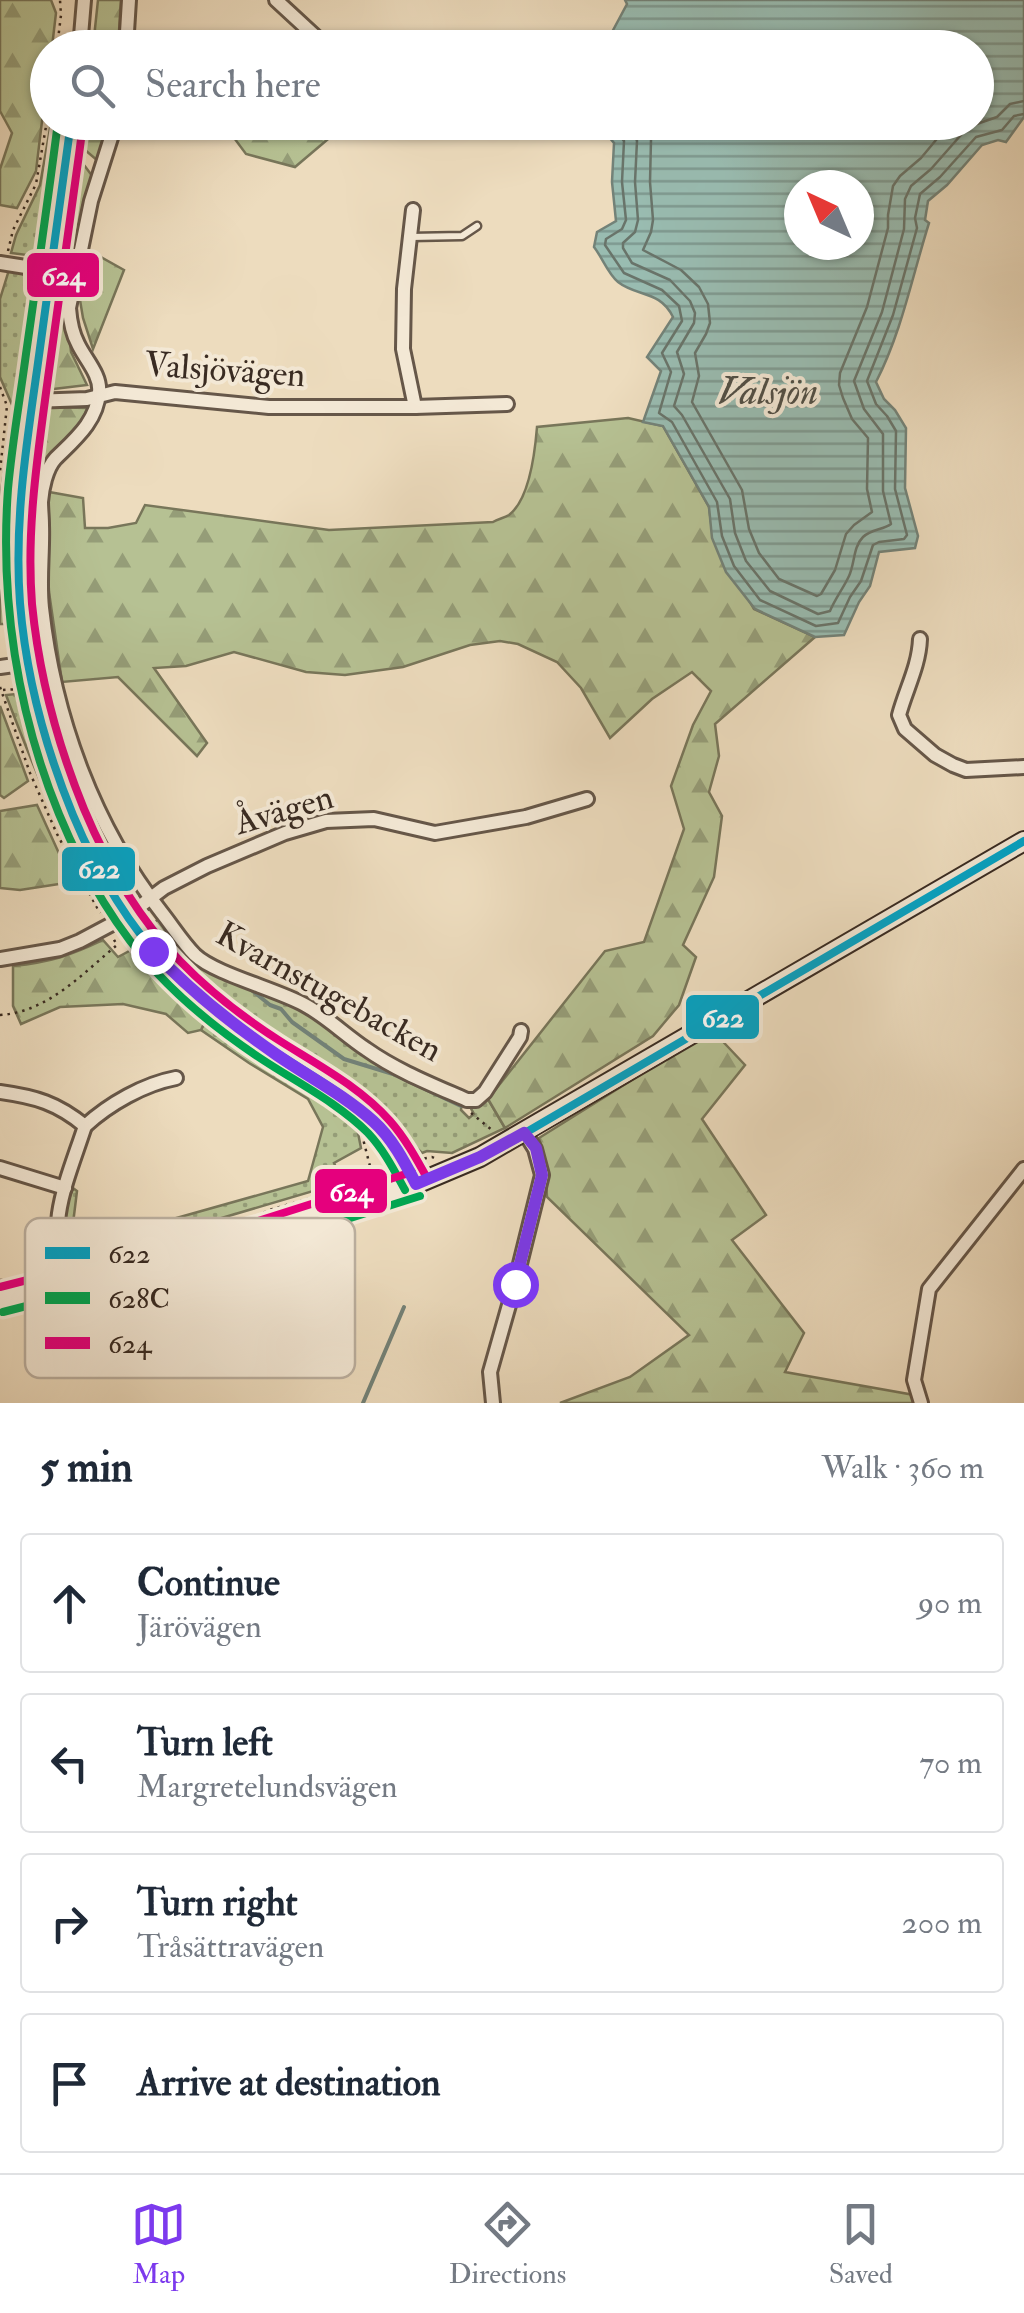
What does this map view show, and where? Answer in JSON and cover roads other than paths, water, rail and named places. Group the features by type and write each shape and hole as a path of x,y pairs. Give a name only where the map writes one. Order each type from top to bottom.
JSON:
{"street":[{"path":"127,30 129,0"},
{"path":"276,0 308,30"},
{"path":"80,30 81,2"},
{"path":"69,140 20,492 18,550 28,664 51,761 98,867 153,951 193,992 236,1026 373,1121 391,1142 416,1184"},
{"path":"99,396 98,380 77,343 68,308 91,201 110,140"},
{"path":"413,210 404,290 403,348 415,407"},
{"path":"2,264 51,270"},
{"name":"Valsjövägen","path":"32,401 87,399 115,392 269,407 507,404"},
{"name":"Kvarnstugebacken","path":"99,396 81,436 54,460 48,472 41,500 42,606 57,694 78,763 124,860 202,960 308,1006 386,1062 468,1100 476,1100 485,1092 521,1031"},
{"path":"920,640 920,659 898,714 905,730 935,755 966,770 1024,766"},
{"path":"0,668 28,664"},
{"name":"Åvägen","path":"0,959 60,949 128,916 150,898 206,866 285,833 326,821 374,819 435,833 526,817 588,799"},
{"path":"314,1218 416,1184 480,1157 1024,841"},
{"path":"59,1218 64,1188 85,1126 155,1082 176,1078"},
{"path":"0,1092 50,1103 85,1126"},
{"path":"494,1403 490,1372 542,1175 536,1148 524,1133"},
{"path":"0,1168 64,1188"},
{"path":"921,1403 914,1380 929,1288 1024,1170"},
{"path":"0,1300 25,1293"}],"lane":[{"path":"409,237 462,236 477,226"}],"water":[{"name":"Valsjön","path":"625,0 1024,0 1024,117 1006,142 982,145 928,201 925,220 929,223 906,304 876,382 906,428 905,488 918,536 915,548 879,552 870,586 844,635 815,637 755,609 726,572 712,538 709,507 663,426 643,422 661,371 647,357 673,317 662,302 618,282 594,247 597,232 616,221 611,140 994,140 994,30 613,30 627,4"}],"waterway":[{"path":"249,988 344,1059 393,1074 461,1106"},
{"path":"363,1403 404,1307"}]}
